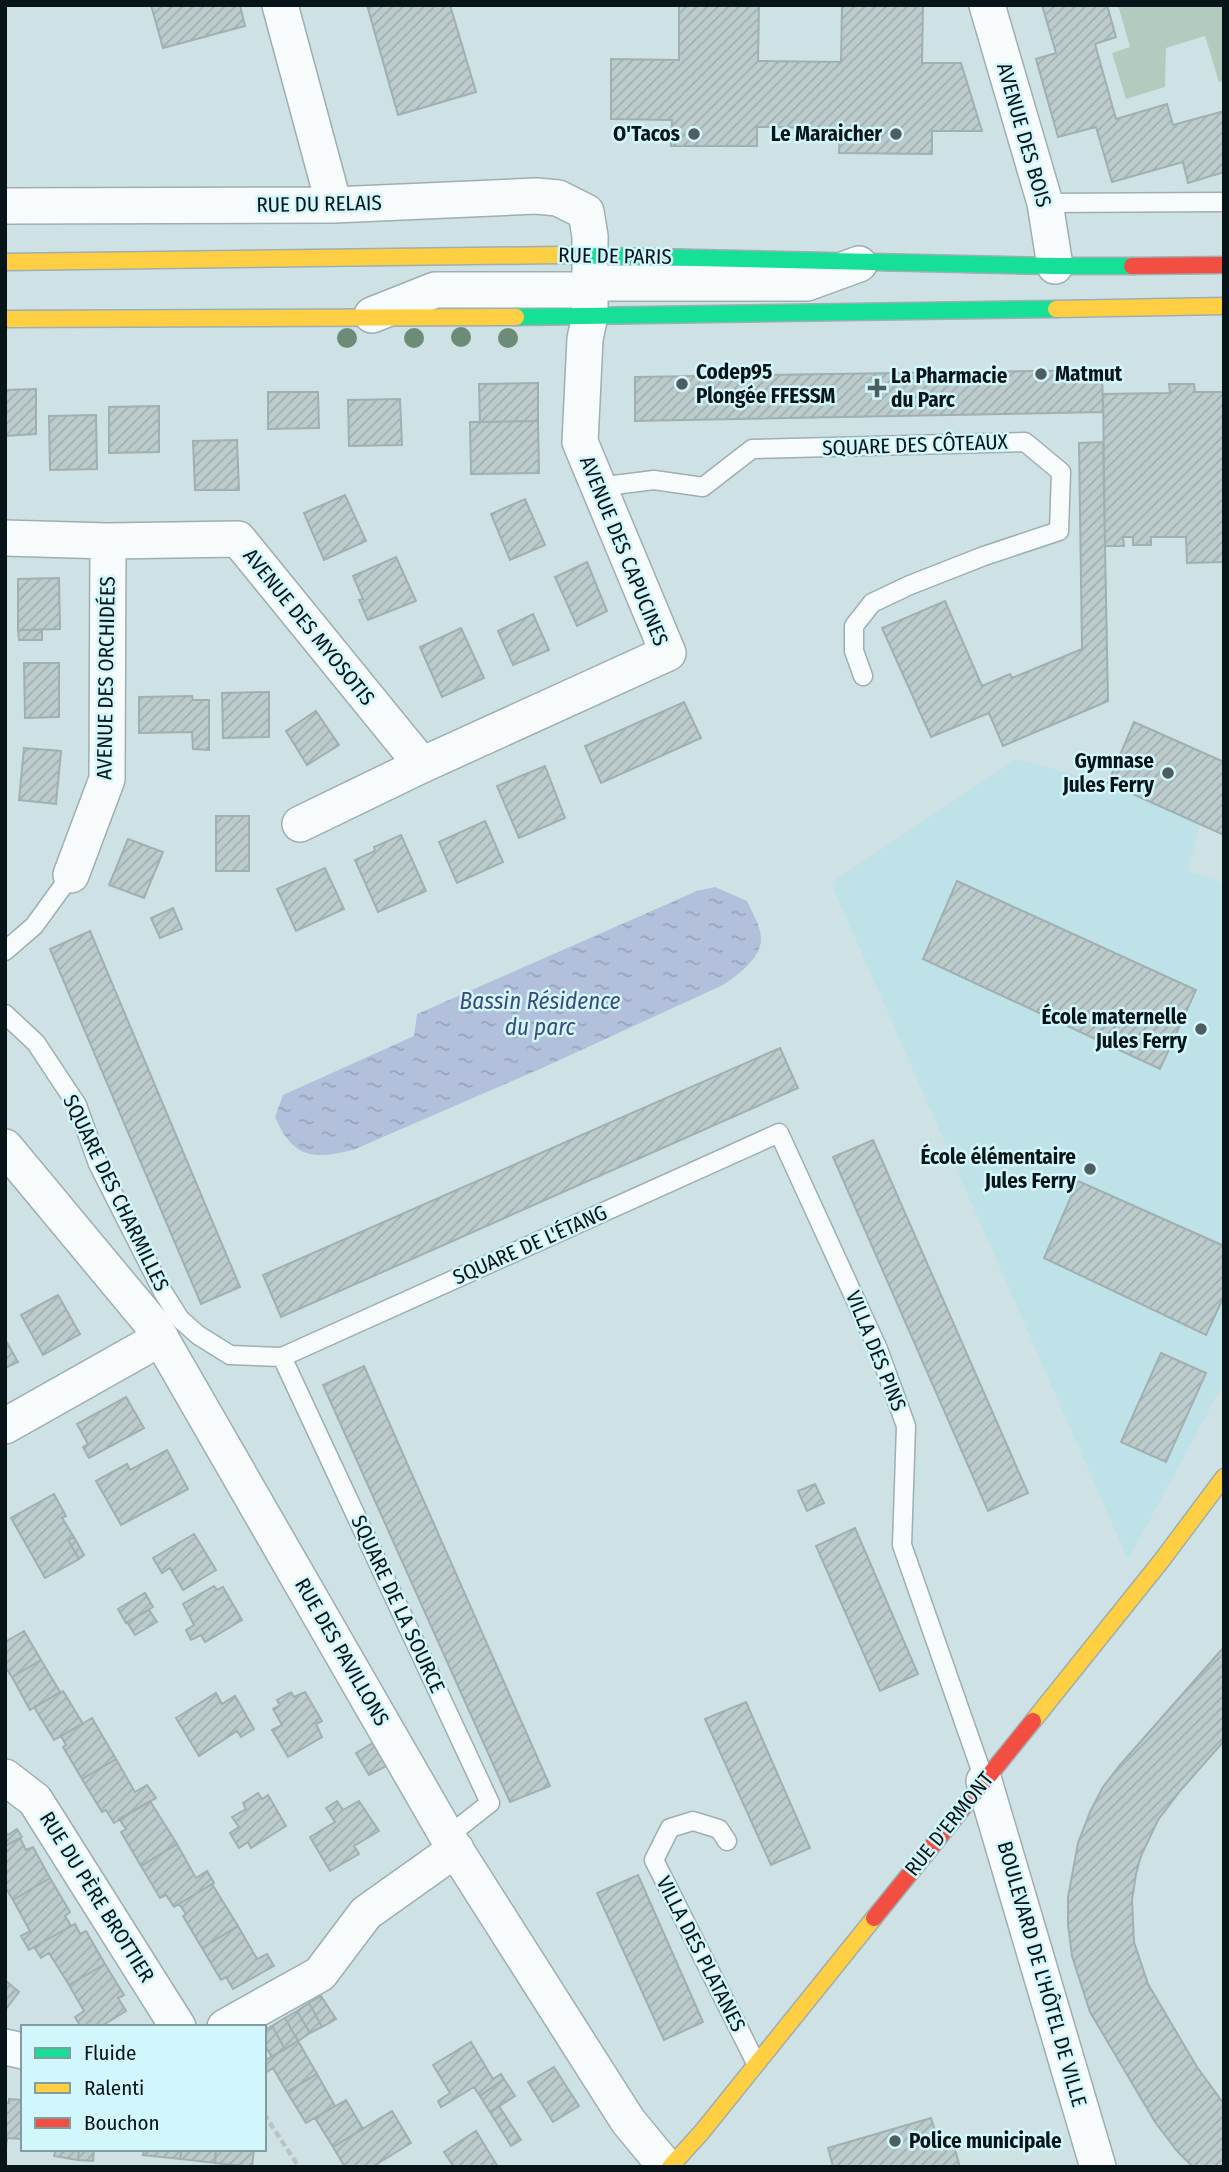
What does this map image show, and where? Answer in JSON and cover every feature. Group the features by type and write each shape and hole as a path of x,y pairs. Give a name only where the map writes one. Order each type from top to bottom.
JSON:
{"main road":[{"name":"RUE DE PARIS","path":"5,261 590,286 645,316 1224,306"},
{"path":"869,261 1055,266 1224,265"},
{"path":"5,319 369,317"},
{"name":"RUE D'ERMONT","path":"668,2167 757,2063 1162,1560 1224,1477"}],"street":[{"path":"280,5 334,205"},
{"name":"AVENUE DES BOIS","path":"987,5 1045,203 1055,266"},
{"name":"RUE DU RELAIS","path":"5,206 334,205 536,196 558,198 586,212 590,286"},
{"path":"369,317 435,290 807,283 869,261"},
{"name":"AVENUE DES CAPUCINES","path":"300,824 667,653 580,442 590,286"},
{"name":"AVENUE DES MYOSOTIS","path":"5,538 108,541 238,539 422,765"},
{"name":"AVENUE DES ORCHIDÉES","path":"71,875 107,779 108,541"},
{"name":"RUE DES PAVILLONS","path":"8,1156 153,1325 452,1842 628,2121 668,2167"},
{"path":"5,1426 161,1338"},
{"name":"RUE DU PÈRE BROTTIER","path":"5,1777 35,1800 177,2025"},
{"name":"BOULEVARD DE L'HÔTEL DE VILLE","path":"984,1781 1098,2167"},
{"path":"229,2025 320,1974 366,1913 452,1842"}],"lane":[{"path":"1045,203 1224,202"},
{"name":"SQUARE DES CÔTEAUX","path":"598,487 654,480 703,487 752,449 1025,442 1061,472 1059,531 947,570 872,603 853,626 854,651 863,676"},
{"name":"AVENUE DES ORCHIDÉES","path":"5,951 34,926 71,875"},
{"name":"SQUARE DES CHARMILLES","path":"5,1014 36,1043 77,1105 98,1164 163,1292 180,1319 198,1335 230,1355 282,1357"},
{"name":"SQUARE DE L'ÉTANG","path":"282,1357 779,1133"},
{"name":"VILLA DES PINS","path":"779,1133 878,1349 906,1426 902,1545 984,1781"},
{"name":"SQUARE DE LA SOURCE","path":"282,1357 491,1803 452,1842"},
{"name":"VILLA DES PLATANES","path":"727,1841 719,1829 692,1821 670,1828 654,1860 757,2063"}],"path":[{"path":"266,2117 299,2167"}],"shaded area":[{"name":"École élémentaire Jules Ferry","path":"1015,759 1108,783 1200,824 1188,871 1224,883 1224,1383 1128,1560 831,883"}],"green space":[{"path":"1118,5 1224,5 1224,81 1219,82 1205,36 1166,48 1165,87 1126,99 1112,53 1130,47"}],"water":[{"name":"Bassin Résidence du parc","path":"715,887 747,901 761,934 760,945 753,959 723,985 540,1069 353,1150 326,1155 305,1153 289,1141 282,1131 275,1117 283,1095 414,1036 417,1014 697,891"}],"building":[{"path":"151,5 240,5 245,26 163,48"},
{"path":"367,5 450,5 476,92 398,115"},
{"path":"679,5 759,5 758,61 841,62 842,5 923,5 922,63 961,63 982,131 932,131 932,154 839,153 840,128 757,127 757,146 671,146 672,120 611,119 611,59 679,60"},
{"path":"1042,5 1107,5 1116,37 1095,44 1116,119 1167,104 1173,125 1224,111 1224,172 1188,183 1183,162 1112,182 1096,127 1058,137 1036,59 1056,53"},
{"path":"1102,370 1103,412 635,421 635,377"},
{"path":"538,383 538,421 480,422 479,384"},
{"path":"1169,384 1194,384 1195,392 1224,392 1224,562 1187,563 1186,537 1151,537 1151,545 1133,545 1133,537 1123,537 1124,546 1105,546 1103,394 1170,393"},
{"path":"36,389 36,434 5,436 5,390"},
{"path":"268,392 318,392 319,428 268,429"},
{"path":"400,399 402,445 349,446 348,400"},
{"path":"159,406 159,452 109,453 109,407"},
{"path":"96,415 97,469 50,470 49,416"},
{"path":"538,421 539,473 471,474 470,422"},
{"path":"237,440 239,490 195,490 193,441"},
{"path":"1103,442 1108,701 1003,746 989,713 931,737 882,628 945,601 982,686 1010,674 1012,678 1082,649 1079,443"},
{"path":"345,495 366,541 324,560 304,513"},
{"path":"525,499 545,545 510,560 491,514"},
{"path":"396,557 416,601 368,620 353,576"},
{"path":"587,562 607,611 577,626 555,577"},
{"path":"59,578 60,629 18,630 18,579"},
{"path":"533,614 549,650 513,665 498,631"},
{"path":"461,628 484,678 442,697 420,647"},
{"path":"18,630 42,630 42,640 19,640"},
{"path":"24,663 59,663 59,717 25,718"},
{"path":"269,692 269,737 223,738 222,693"},
{"path":"192,696 193,700 209,700 209,750 193,749 192,732 139,733 139,697"},
{"path":"684,702 701,738 601,783 585,746"},
{"path":"316,711 339,745 307,765 286,731"},
{"name":"Gymnase Jules Ferry","path":"1134,722 1224,762 1224,835 1108,783"},
{"path":"24,748 61,751 56,804 19,800"},
{"path":"545,766 565,818 519,838 497,786"},
{"path":"216,816 249,816 249,871 216,871"},
{"path":"485,821 503,862 457,883 439,842"},
{"path":"401,835 426,891 378,912 355,860 375,851 374,847"},
{"path":"128,839 163,852 144,898 109,885"},
{"path":"325,868 344,909 296,931 277,889"},
{"path":"957,881 1196,990 1160,1069 923,959"},
{"path":"173,908 182,929 160,938 151,918"},
{"path":"90,931 240,1287 201,1304 50,949"},
{"path":"780,1048 798,1088 281,1317 263,1275"},
{"path":"873,1140 1028,1493 988,1511 833,1157"},
{"path":"1078,1181 1224,1246 1224,1296 1206,1335 1044,1258"},
{"path":"58,1295 80,1334 43,1355 21,1315"},
{"path":"5,1339 18,1362 5,1368"},
{"path":"1161,1353 1206,1373 1166,1462 1121,1442"},
{"path":"364,1366 550,1786 510,1802 323,1385"},
{"path":"126,1397 144,1428 89,1458 83,1447 88,1444 77,1424"},
{"path":"167,1450 188,1489 121,1525 96,1481 127,1464 130,1470"},
{"path":"815,1484 824,1503 807,1511 798,1491"},
{"path":"54,1494 66,1516 62,1518 74,1537 68,1540 79,1559 45,1578 11,1518"},
{"path":"855,1528 918,1674 880,1691 816,1546"},
{"path":"194,1534 216,1570 183,1590 170,1568 162,1573 153,1558"},
{"path":"74,1537 84,1555 79,1559 68,1540"},
{"path":"214,1586 217,1590 223,1587 242,1620 205,1642 201,1635 191,1640 186,1630 194,1625 183,1604"},
{"path":"145,1593 153,1607 126,1623 118,1609"},
{"path":"149,1610 157,1622 135,1635 127,1622"},
{"path":"24,1631 41,1660 12,1677 5,1667 5,1642"},
{"path":"1224,1647 1224,1741 1158,1820 1141,1856 1132,1900 1134,1942 1148,1984 1197,2067 1224,2104 1224,2167 1193,2167 1155,2122 1090,2012 1072,1956 1068,1897 1078,1843 1103,1787"},
{"path":"41,1660 60,1692 30,1710 12,1677"},
{"path":"63,1691 83,1724 54,1740 34,1707"},
{"path":"291,1692 294,1697 305,1692 322,1721 316,1724 322,1737 288,1757 272,1730 282,1725 273,1709 280,1705 277,1700"},
{"path":"216,1693 222,1704 235,1696 254,1729 241,1737 237,1731 199,1756 176,1718"},
{"path":"746,1702 810,1848 771,1865 705,1719"},
{"path":"92,1718 116,1759 82,1779 63,1747 66,1745 61,1736"},
{"path":"373,1743 386,1766 369,1775 356,1753"},
{"path":"116,1759 135,1792 147,1785 156,1798 114,1823 106,1810 102,1812 82,1779"},
{"path":"258,1793 262,1799 268,1795 286,1826 251,1848 248,1842 239,1848 230,1833 239,1827 232,1817 246,1809 243,1803"},
{"path":"150,1801 177,1844 141,1866 121,1832 126,1829 119,1819"},
{"path":"337,1801 343,1810 359,1801 379,1831 354,1846 359,1854 330,1871 310,1837 335,1822 326,1808"},
{"path":"17,1829 22,1837 5,1846 5,1831 8,1835"},
{"path":"20,1838 26,1850 33,1847 50,1878 13,1900 5,1887 5,1846"},
{"path":"177,1844 196,1878 207,1871 214,1883 174,1907 166,1895 160,1898 141,1866"},
{"path":"638,1875 703,2022 664,2040 597,1893"},
{"path":"50,1878 70,1912 65,1916 71,1926 29,1950 21,1936 30,1931 13,1900"},
{"path":"212,1884 238,1926 202,1948 179,1904"},
{"path":"75,1924 80,1934 86,1931 105,1964 69,1985 49,1953 41,1958 34,1947"},
{"path":"238,1926 257,1959 267,1954 274,1966 233,1989 226,1977 221,1980 202,1948"},
{"path":"105,1964 124,1995 118,1998 126,2011 103,2025 80,2025 75,2017 84,2011 69,1985"},
{"path":"5,1982 19,1992 5,2010"},
{"path":"321,1996 336,2019 322,2027 309,2003"},
{"path":"309,2003 322,2027 310,2033 297,2011"},
{"path":"297,2011 310,2033 298,2041 285,2018"},
{"path":"285,2018 298,2041 285,2049 272,2026"},
{"path":"272,2026 285,2049 272,2057 266,2047 266,2029"},
{"path":"298,2041 317,2074 287,2092 273,2068 266,2072 266,2060"},
{"path":"471,2042 493,2079 501,2074 504,2079 480,2096 474,2087 441,2107 438,2101 450,2093 433,2065"},
{"path":"554,2067 579,2106 553,2122 528,2082"},
{"path":"317,2074 335,2106 306,2123 287,2092"},
{"path":"504,2079 515,2096 490,2112 480,2096"},
{"path":"9,2099 21,2100 21,2139 7,2138 6,2147 5,2102 9,2103"},
{"path":"346,2100 363,2129 333,2147 315,2118"},
{"path":"499,2106 521,2140 511,2146 490,2112"},
{"path":"392,2111 411,2143 372,2167 345,2167 333,2147"},
{"name":"Police municipale","path":"931,2118 939,2143 952,2139 960,2167 833,2167 828,2148"},
{"path":"476,2131 498,2167 454,2167 444,2152"},
{"path":"55,2151 79,2151 78,2160 54,2156"},
{"path":"79,2151 94,2151 93,2161 78,2160"},
{"path":"144,2151 182,2151 180,2159 143,2155"},
{"path":"182,2151 216,2151 215,2163 180,2159"},
{"path":"216,2151 254,2151 252,2167 215,2163"}],"traffic: fast":[{"path":"559,255 1132,266"},
{"path":"516,317 1056,309"}],"traffic: slow":[{"path":"5,262 559,255"},
{"path":"1056,309 1224,306"},
{"path":"5,319 516,317"},
{"path":"1033,1721 1162,1560 1224,1477"},
{"path":"670,2167 701,2133 874,1918"}],"traffic: jam":[{"path":"1132,266 1224,265"},
{"path":"874,1918 1033,1721"}],"place":[{"name":"O'Tacos","path":"694,134"},
{"name":"Le Maraicher","path":"896,134"},
{"name":"Matmut","path":"1041,374"},
{"name":"Codep95 Plongée FFESSM","path":"682,384"},
{"name":"La Pharmacie du Parc","path":"877,388"},
{"name":"Gymnase Jules Ferry","path":"1168,773"},
{"name":"École maternelle Jules Ferry","path":"1201,1029"},
{"name":"École élémentaire Jules Ferry","path":"1090,1169"},
{"name":"Police municipale","path":"895,2141"}]}
